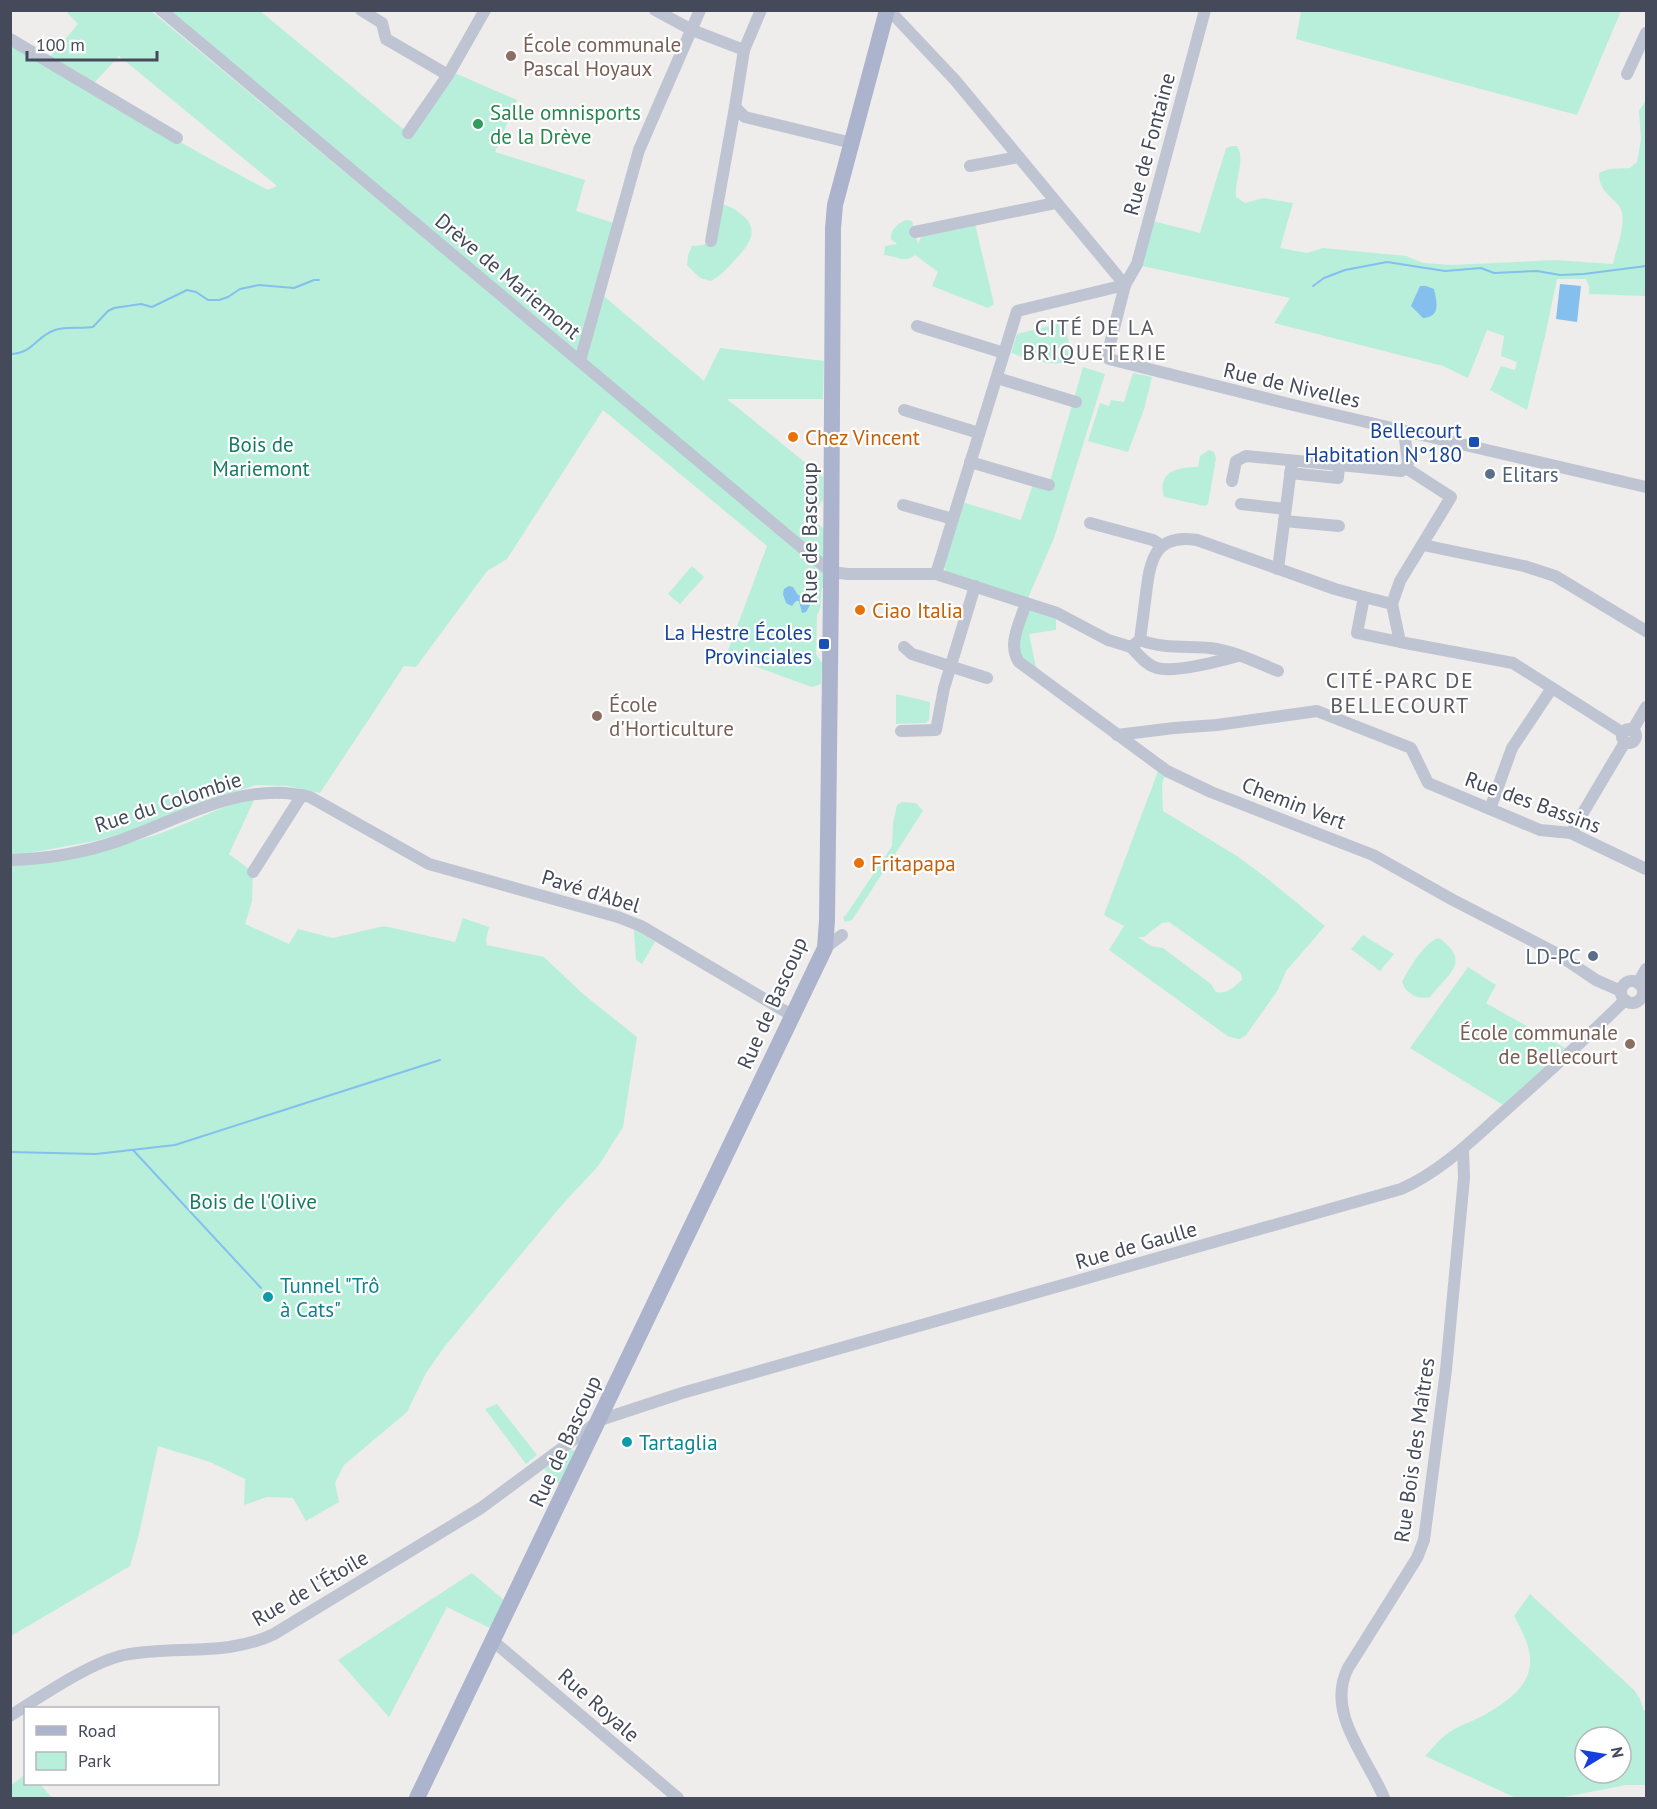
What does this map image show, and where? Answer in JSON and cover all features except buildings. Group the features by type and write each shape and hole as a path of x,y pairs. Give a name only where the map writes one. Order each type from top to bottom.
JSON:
{"main road":[{"name":"Rue de Bascoup","path":"417,1798 825,948 831,572 832,228 835,205 888,10"}],"street":[{"name":"Drève de Mariemont","path":"161,10 831,572"},
{"path":"361,10 382,23 386,39 448,75"},
{"path":"408,133 448,75 485,10"},
{"path":"655,10 692,30 744,50"},
{"path":"580,361 639,150 700,10"},
{"path":"711,241 744,50 761,10"},
{"path":"888,10 955,80 1125,285 1017,311 936,574"},
{"name":"Rue de Fontaine","path":"1125,285 1137,264 1205,10"},
{"path":"1627,74 1647,33"},
{"path":"10,39 177,138"},
{"path":"735,107 745,117 852,143"},
{"path":"970,166 1019,157"},
{"path":"915,232 1055,202"},
{"name":"Rue de Nivelles","path":"1125,285 1108,352 1109,359 1174,377 1647,487"},
{"path":"917,326 1004,353"},
{"path":"997,378 1076,402"},
{"path":"904,410 979,433"},
{"path":"1404,431 1408,463 1406,468"},
{"path":"1232,481 1235,464 1241,457 1338,478 1339,465 1397,471 1406,468"},
{"path":"970,462 1049,485"},
{"path":"1278,569 1291,467"},
{"path":"1400,642 1392,604 1400,581 1452,497 1406,468"},
{"path":"1241,504 1339,526"},
{"path":"903,505 953,519"},
{"path":"1090,523 1153,540 1162,546"},
{"path":"1238,656 1218,662 1172,669 1158,669 1146,663 1136,644 1150,564 1162,546 1177,539 1197,540 1335,589 1392,604"},
{"path":"1423,544 1524,566 1555,576 1647,631"},
{"path":"831,572 936,574 1057,613 1108,640 1154,646 1211,648 1278,671"},
{"path":"901,731 936,730 944,688 975,586"},
{"path":"1364,597 1357,633 1513,663 1647,747"},
{"name":"Chemin Vert","path":"1026,603 1014,642 1017,659 1023,666 1167,771 1199,787 1373,855 1453,900 1556,953 1623,995"},
{"path":"904,647 912,654 987,678"},
{"path":"1490,809 1512,748 1552,688"},
{"path":"1571,833 1647,707"},
{"name":"Rue des Bassins","path":"1117,735 1317,711 1411,748 1428,783 1540,830 1571,833 1647,869"},
{"name":"Rue du Colombie","path":"10,860 40,859 112,843 222,801 258,793 279,792 310,797 429,864"},
{"path":"252,872 302,795"},
{"name":"Pavé d'Abel","path":"429,864 635,923 793,1016"},
{"path":"825,948 842,935"},
{"path":"1638,983 1647,969"},
{"path":"1632,981 1638,983 1644,1000 1634,1002 1623,995 1626,983 1632,981"},
{"name":"Rue de Gaulle","path":"600,1420 693,1390 1374,1198 1420,1180 1463,1149 1581,1044 1623,995"},
{"name":"Rue Bois des Maîtres","path":"1384,1798 1353,1739 1340,1697 1341,1688 1348,1668 1417,1558 1423,1543 1446,1370 1464,1178 1463,1149"},
{"name":"Rue de l'Étoile","path":"25,1707 68,1681 117,1657 138,1653 240,1646 274,1634 339,1597 482,1508 600,1420"},
{"name":"Rue Royale","path":"493,1641 678,1798"},
{"name":"Rue de l'Étoile","path":"10,1716 24,1708"}],"green space":[{"path":"1301,10 1621,11 1577,115 1296,39"},
{"name":"Bois de Mariemont","path":"66,11 151,11 579,367 161,11 260,11 408,133 450,71 517,100 495,152 585,180 576,211 617,224 599,292 704,381 720,348 824,361 823,399 727,399 823,477 823,499 811,518 831,535 831,588 822,588 820,609 817,615 816,654 822,663 821,684 812,687 726,656 767,546 603,410 507,559 487,571 416,667 404,666 320,793 288,786 256,785 213,799 139,829 95,841 23,854 11,854 10,42 235,173 268,190 277,186 119,56 94,83 50,57 78,24"},
{"path":"1646,100 1646,296 1589,294 1586,279 1557,279 1527,410 1490,390 1501,366 1515,370 1517,362 1501,356 1504,336 1487,330 1468,378 1443,366 1274,323 1290,298 1142,266 1149,220 1200,233 1226,148 1232,146 1237,146 1240,158 1236,197 1245,203 1263,198 1293,203 1280,248 1307,253 1323,248 1406,256 1423,263 1452,265 1555,260 1613,264 1623,219 1620,207 1602,187 1599,173 1609,169 1630,168 1637,162 1641,139 1639,111"},
{"path":"721,204 742,215 748,221 752,234 742,252 711,281 700,278 687,265 688,255 692,246 703,245 711,240"},
{"path":"906,220 912,221 918,244 922,235 975,224 994,304 988,308 932,286 938,272 915,255 904,259 884,255 885,246 897,244 891,239 893,230"},
{"path":"1057,324 1062,325 1068,338 1067,361 1048,363 1011,353 1017,334"},
{"path":"1083,367 1105,374 1054,538 1028,598 946,572 943,565 962,502 1021,520 1034,481 1049,485"},
{"path":"1133,373 1152,377 1144,409 1128,452 1088,441 1100,403 1109,406 1111,400 1124,402"},
{"path":"1209,450 1214,452 1216,458 1208,504 1205,506 1164,497 1163,488 1166,476 1183,468 1198,467 1200,456"},
{"path":"692,566 704,577 680,604 668,594"},
{"path":"1030,610 1056,618 1056,630 1029,634 1037,672 1023,658 1019,645 1021,631"},
{"path":"896,694 930,702 929,720 926,723 896,724"},
{"path":"1160,766 1167,771 1162,783 1163,811 1237,856 1325,926 1286,971 1278,990 1246,1035 1240,1039 1229,1037 1109,950 1124,926 1104,915","holes":["1169,922 1241,973 1242,980 1233,988 1216,992 1211,984 1163,948 1151,946 1138,937 1144,937 1162,923"]},
{"name":"Bois de l'Olive","path":"256,796 229,854 253,872 252,901 245,924 289,944 298,929 333,938 384,926 455,942 463,918 489,927 487,945 544,957 583,994 637,1037 623,1127 599,1165 561,1206 445,1346 426,1373 407,1412 344,1465 335,1483 339,1502 306,1521 293,1498 267,1497 244,1505 245,1479 210,1462 158,1446 130,1566 11,1636 11,864 107,848 139,840"},
{"path":"902,802 916,803 923,811 852,920 845,922 843,917 892,846 897,805"},
{"path":"634,929 655,942 642,964 636,960"},
{"path":"1363,935 1394,954 1380,971 1351,949"},
{"path":"1439,938 1449,946 1454,954 1456,961 1454,968 1430,997 1421,998 1413,995 1406,990 1402,982 1428,944"},
{"path":"1468,967 1496,985 1486,1003 1565,1048 1503,1105 1410,1048"},
{"path":"497,1404 537,1455 526,1464 485,1409"},
{"path":"571,1449 576,1452 561,1486 544,1469"},
{"path":"472,1573 505,1601 498,1632 447,1607 389,1717 338,1660"},
{"path":"1530,1594 1634,1690 1646,1711 1646,1785 1633,1785 1633,1725 1573,1725 1573,1785 1626,1785 1559,1798 1516,1798 1425,1756 1445,1735 1486,1714 1515,1694 1528,1672 1530,1661 1523,1633 1514,1616"},
{"path":"24,1776 24,1785 41,1785 52,1798 11,1798 11,1785"}],"water":[{"path":"1560,284 1581,286 1577,322 1556,319"},
{"path":"1420,286 1434,289 1436,308 1433,315 1429,317 1423,318 1411,306"},
{"path":"789,586 793,587 798,595 808,600 810,605 806,612 802,613 799,601 792,606 786,603 783,594 784,589"}],"waterway":[{"path":"1313,286 1324,278 1345,270 1387,262 1445,271 1481,268 1494,273 1537,271 1560,275 1646,266"},
{"path":"10,354 24,351 55,330 93,327 108,311 114,308 141,304 152,307 187,290 196,292 208,300 219,300 240,289 259,285 294,288 319,280"},
{"path":"10,1152 96,1154 175,1145 440,1060"},
{"path":"133,1150 261,1288"}],"place":[{"name":"École communale Pascal Hoyaux","path":"511,56"},
{"name":"Salle omnisports de la Drève","path":"478,124"},
{"name":"Chez Vincent","path":"793,437"},
{"name":"Bellecourt Habitation N°180","path":"1474,442"},
{"name":"Elitars","path":"1490,474"},
{"name":"Ciao Italia","path":"860,610"},
{"name":"La Hestre Écoles Provinciales","path":"824,644"},
{"name":"École d'Horticulture","path":"597,716"},
{"name":"Fritapapa","path":"859,863"},
{"name":"LD-PC","path":"1593,956"},
{"name":"École communale de Bellecourt","path":"1630,1044"},
{"name":"Tunnel \"Trô à Cats\"","path":"268,1297"},
{"name":"Tartaglia","path":"627,1442"}],"district":[{"name":"CITÉ DE LA BRIQUETERIE","path":"1095,340"},
{"name":"CITÉ-PARC DE BELLECOURT","path":"1400,692"}]}
